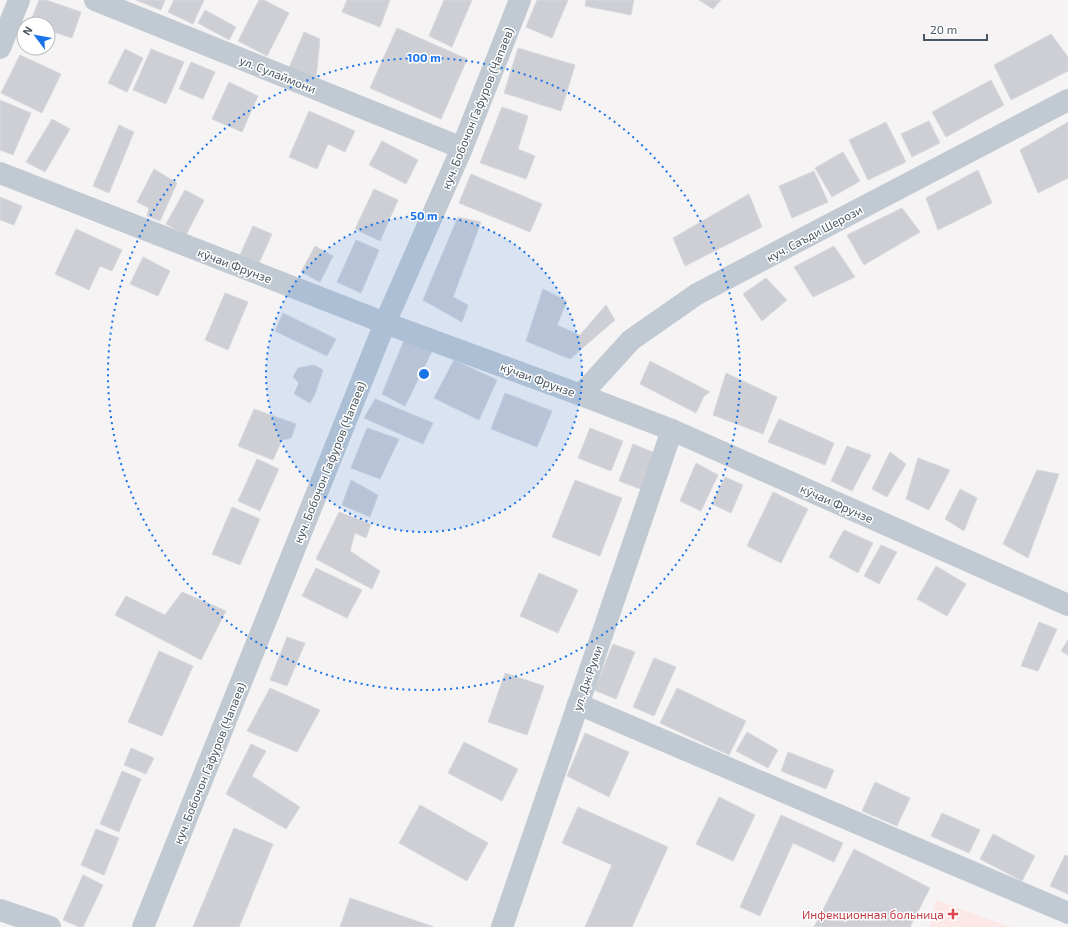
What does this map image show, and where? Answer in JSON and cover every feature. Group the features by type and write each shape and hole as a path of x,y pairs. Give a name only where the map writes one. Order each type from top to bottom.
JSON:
{"street":[{"path":"0,48 19,0"},
{"name":"ул. Сулаймони","path":"95,0 462,148"},
{"name":"куч. Бобочон Гафуров (Чапаев)","path":"143,927 385,323 462,148 520,0"},
{"name":"куч. Саъди Шерози","path":"581,395 631,340 697,294 1068,100"},
{"name":"кӯчаи Фрунзе","path":"0,174 385,323 672,430 1068,605"},
{"name":"ул. Дж Руми","path":"502,927 672,430"},
{"path":"578,704 1068,913"},
{"path":"0,910 50,927"}],"shaded area":[{"name":"Инфекционная больница","path":"936,900 1010,927 930,927"}],"building":[{"path":"39,0 46,0 81,12 72,38 56,33 56,16 33,16"},
{"path":"136,0 165,0 161,10"},
{"path":"174,0 204,0 193,24 168,12"},
{"path":"259,0 264,0 289,13 267,56 238,41"},
{"path":"347,0 390,0 380,27 342,12"},
{"path":"444,0 472,0 452,47 429,36"},
{"path":"537,0 568,0 552,38 526,27"},
{"path":"586,0 634,0 631,15 585,6"},
{"path":"699,0 721,0 713,9"},
{"path":"205,10 236,27 229,40 198,23"},
{"path":"397,28 467,59 441,119 370,88"},
{"path":"304,32 320,39 316,79 289,68"},
{"path":"1051,34 1068,57 1068,71 1011,100 994,65"},
{"path":"518,48 575,65 561,111 504,93"},
{"path":"125,49 143,58 127,92 108,83"},
{"path":"151,49 184,62 166,104 133,90"},
{"path":"20,56 61,74 42,113 1,93"},
{"path":"191,62 215,72 203,99 179,89"},
{"path":"991,80 1004,105 946,137 932,112"},
{"path":"229,82 258,96 242,132 212,119"},
{"path":"0,100 31,113 13,155 0,150"},
{"path":"502,107 528,116 518,149 535,156 526,179 480,163"},
{"path":"309,111 355,131 345,152 328,144 317,169 289,157"},
{"path":"52,119 70,129 45,172 26,162"},
{"path":"929,121 940,143 912,157 901,134"},
{"path":"886,122 906,162 868,180 849,140"},
{"path":"1068,122 1068,178 1038,193 1020,150"},
{"path":"119,125 134,132 109,193 93,186"},
{"path":"382,141 418,160 406,184 369,165"},
{"path":"843,152 860,181 832,197 815,168"},
{"path":"154,169 177,183 160,221 147,216 149,208 137,202"},
{"path":"978,170 992,203 938,230 926,198"},
{"path":"814,171 828,202 792,218 779,186"},
{"path":"471,174 542,204 530,232 459,203"},
{"path":"374,189 398,200 380,241 355,229"},
{"path":"185,190 204,200 186,235 166,224"},
{"path":"749,194 762,227 685,266 673,238"},
{"path":"0,197 22,206 14,225 0,220"},
{"path":"902,208 920,232 864,265 847,235"},
{"path":"458,217 481,222 453,297 468,305 462,322 423,300"},
{"path":"253,226 272,234 259,263 240,255"},
{"path":"76,229 122,250 112,271 100,266 89,290 55,274"},
{"path":"356,240 379,250 361,293 337,282"},
{"path":"315,246 333,256 320,282 301,272"},
{"path":"834,246 855,277 813,297 794,267"},
{"path":"143,257 170,271 158,296 130,284"},
{"path":"766,278 787,300 762,321 743,294"},
{"path":"543,289 567,301 557,325 580,335 606,305 615,320 570,359 526,341"},
{"path":"225,293 248,302 228,350 205,340"},
{"path":"283,313 336,339 327,356 275,331"},
{"path":"407,333 433,349 405,406 382,394"},
{"path":"454,360 497,380 479,420 434,398"},
{"path":"650,361 710,392 704,396 696,413 640,384"},
{"path":"314,365 323,370 315,394 310,403 294,394 299,383 293,377 298,368"},
{"path":"726,373 777,397 763,434 713,415"},
{"path":"505,393 552,411 537,447 491,429"},
{"path":"375,399 433,423 423,444 364,418"},
{"path":"254,409 296,424 291,438 282,440 273,460 238,446"},
{"path":"779,419 834,443 825,465 768,442"},
{"path":"367,428 399,439 380,479 351,468"},
{"path":"590,428 623,441 611,471 578,458"},
{"path":"633,444 657,454 643,490 619,481"},
{"path":"847,446 871,455 852,491 831,481"},
{"path":"890,452 906,464 887,497 872,489"},
{"path":"918,458 950,470 929,510 906,499"},
{"path":"257,459 279,469 260,511 238,501"},
{"path":"696,463 718,475 701,511 680,501"},
{"path":"1037,470 1059,474 1028,558 1003,544"},
{"path":"725,477 743,485 731,513 712,504"},
{"path":"351,480 378,495 370,517 342,505"},
{"path":"575,480 622,498 600,556 552,537"},
{"path":"960,489 977,498 964,531 945,519"},
{"path":"773,492 808,509 781,563 747,546"},
{"path":"232,507 260,519 240,565 212,554"},
{"path":"339,512 371,524 366,538 355,533 350,551 380,571 372,589 316,559"},
{"path":"844,530 873,543 858,573 829,557"},
{"path":"881,545 897,552 879,584 864,576"},
{"path":"936,566 966,584 947,616 917,599"},
{"path":"316,568 362,590 347,618 302,596"},
{"path":"539,573 578,590 558,633 520,616"},
{"path":"182,592 226,611 201,660 115,615 126,596 165,615"},
{"path":"1039,622 1057,629 1038,671 1021,666"},
{"path":"287,637 305,643 287,686 270,680"},
{"path":"1068,640 1068,655 1061,651"},
{"path":"613,644 635,652 616,699 594,690"},
{"path":"159,651 193,666 162,736 128,722"},
{"path":"654,658 676,667 654,716 633,707"},
{"path":"505,673 544,686 527,735 488,722"},
{"path":"270,688 320,710 297,752 247,731"},
{"path":"677,688 746,721 729,755 660,723"},
{"path":"747,732 778,750 768,768 736,751"},
{"path":"585,733 629,752 609,797 567,776"},
{"path":"464,742 518,769 502,801 448,773"},
{"path":"251,744 266,751 252,776 300,807 286,829 226,794"},
{"path":"131,748 154,758 146,774 124,765"},
{"path":"788,752 834,770 826,789 781,771"},
{"path":"122,771 141,779 119,832 100,824"},
{"path":"875,782 910,798 897,826 862,811"},
{"path":"719,797 755,815 733,861 696,844"},
{"path":"420,805 488,843 467,881 399,843"},
{"path":"578,807 668,847 632,927 585,927 612,865 562,843"},
{"path":"942,813 980,830 969,853 931,836"},
{"path":"781,815 843,843 834,862 793,843 760,916 740,907"},
{"path":"234,828 273,844 239,927 193,927"},
{"path":"96,829 119,838 104,875 81,865"},
{"path":"993,834 1035,856 1022,881 980,859"},
{"path":"854,849 930,888 910,927 814,927"},
{"path":"1065,855 1068,856 1068,894 1050,886"},
{"path":"83,875 103,885 83,927 79,927 63,920"},
{"path":"350,898 434,927 340,927"}],"place":[{"name":"Инфекционная больница","path":"953,914"}]}
